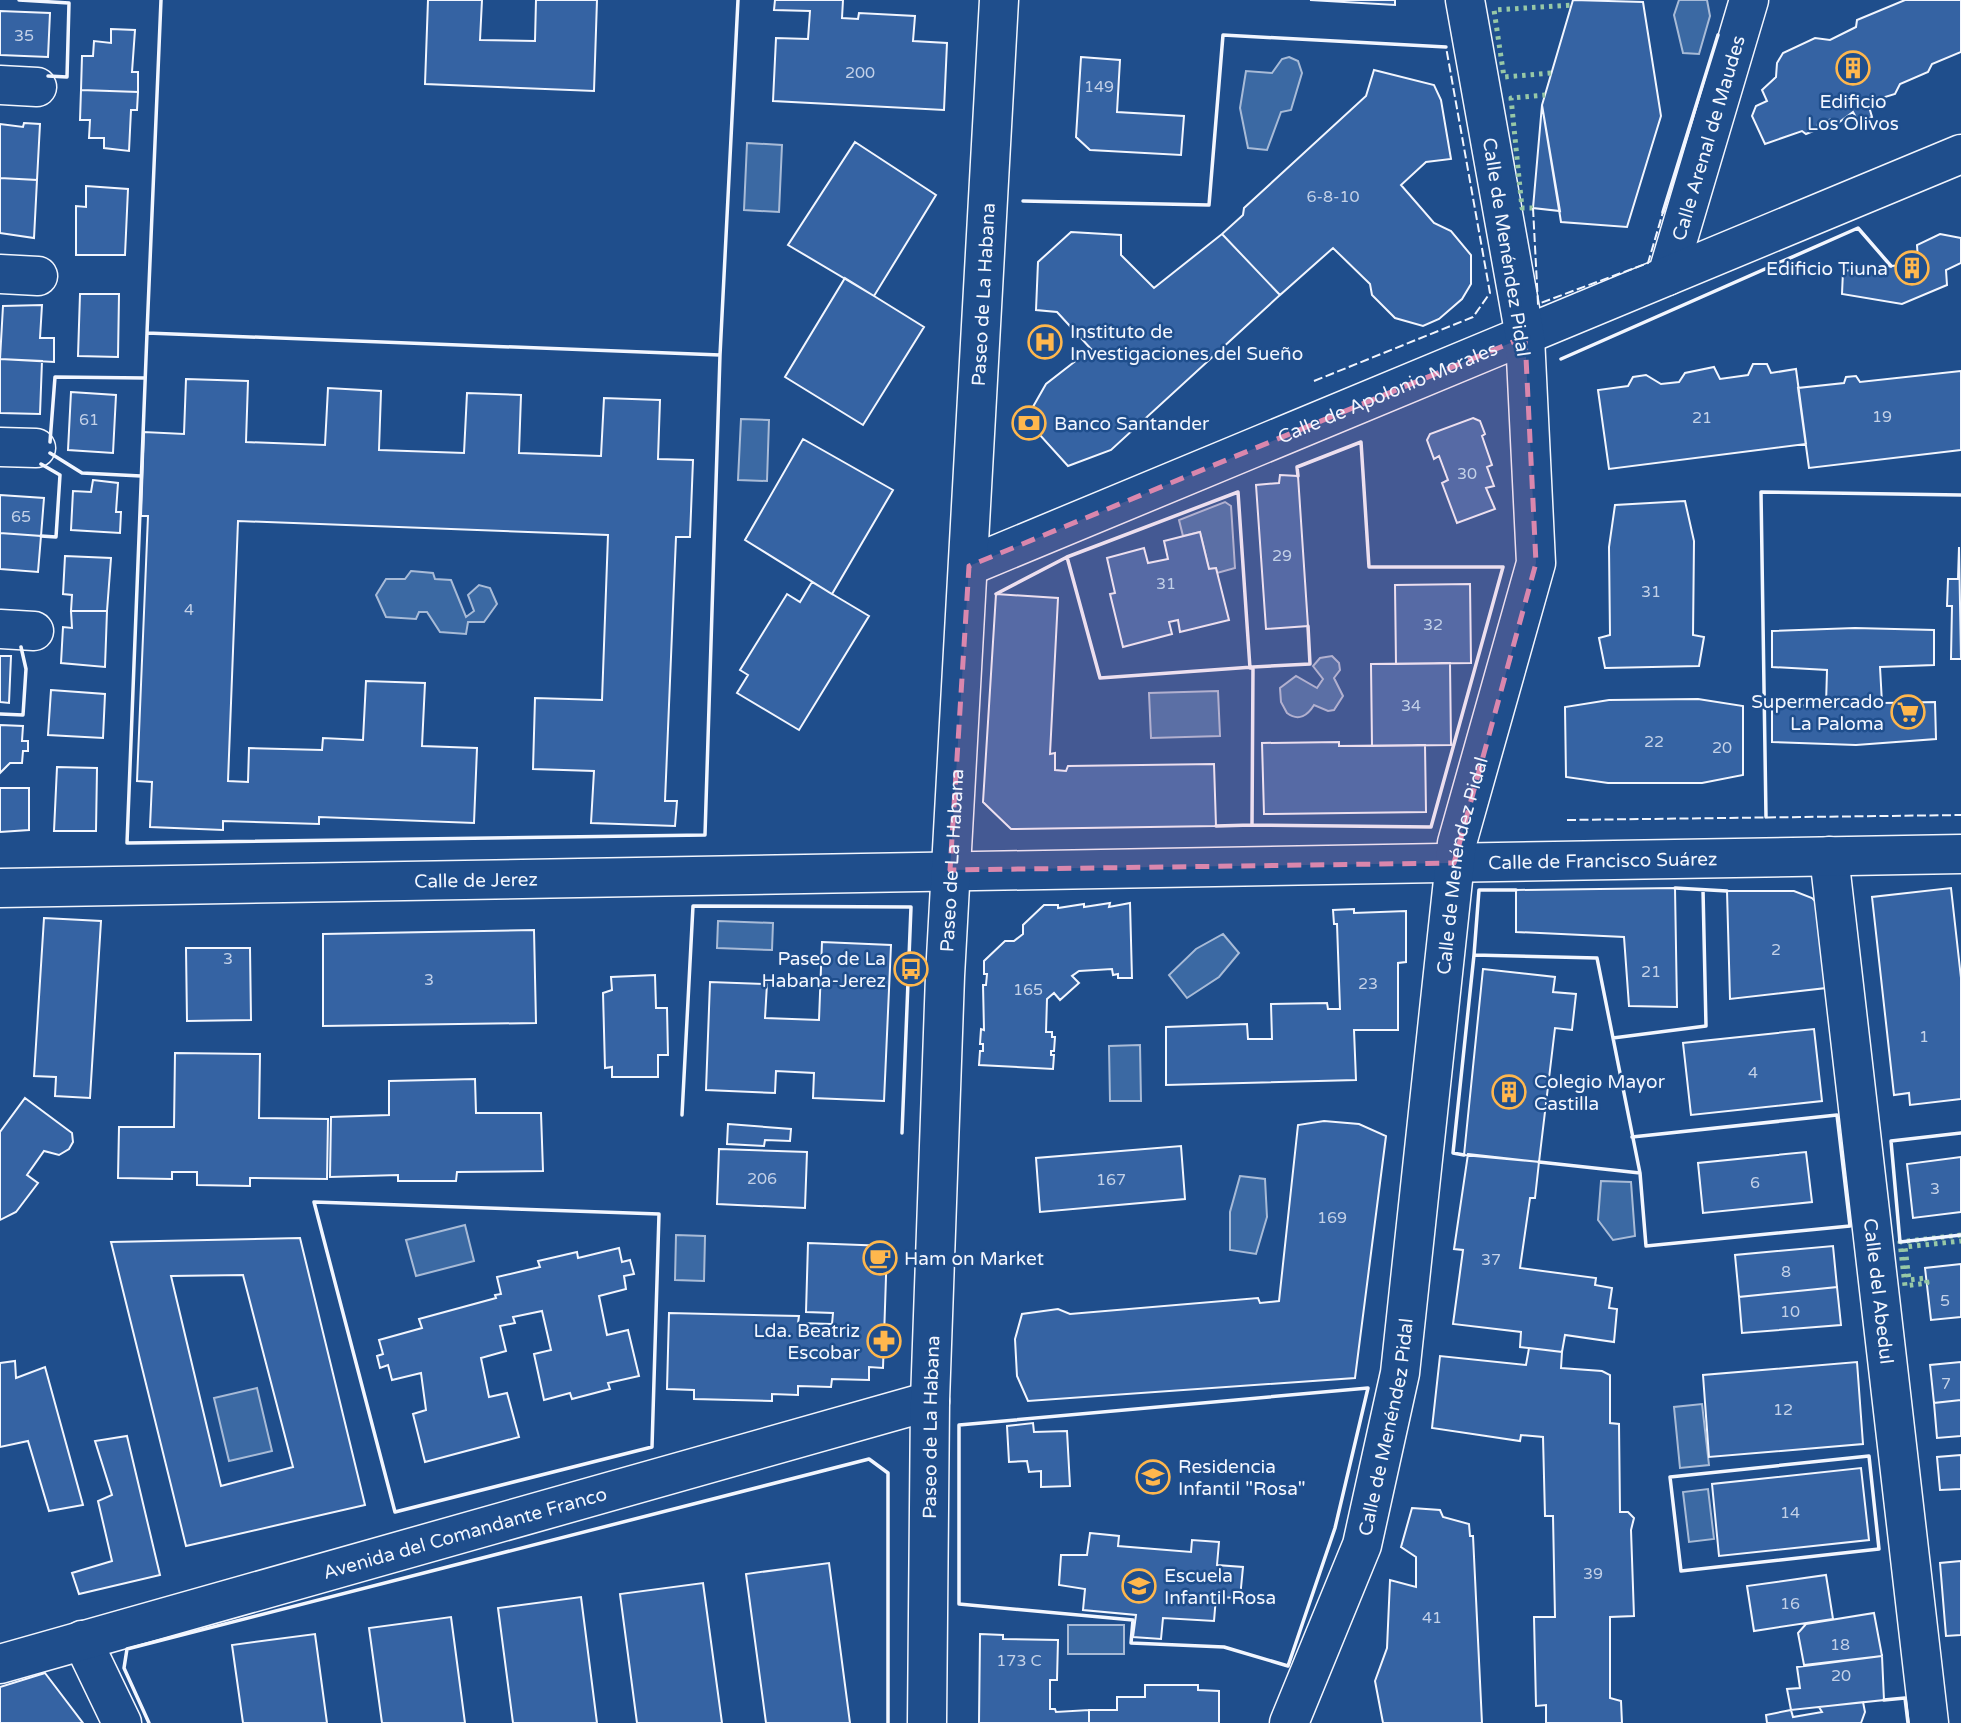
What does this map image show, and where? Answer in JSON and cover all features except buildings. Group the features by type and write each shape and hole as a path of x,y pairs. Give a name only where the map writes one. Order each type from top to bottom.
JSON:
{"street":[{"name":"Paseo de La Habana","path":"927,1723 930,1401 950,870 999,0"},
{"name":"Calle de Menéndez Pidal","path":"1289,1723 1362,1545 1400,1373 1454,863 1536,564 1525,337 1465,0"},
{"name":"Calle Arenal de Maudes","path":"1667,276 1749,0"},
{"name":"Calle de Apolonio Morales","path":"969,566 1961,154"},
{"path":"0,274 38,276"},
{"name":"Calle de Francisco Suárez","path":"950,870 1961,854"},
{"name":"Calle del Abedul","path":"1829,856 1929,1723"},
{"name":"Calle de Jerez","path":"0,888 950,870"},
{"name":"Avenida del Comandante Franco","path":"0,1664 930,1401"},
{"path":"82,1640 122,1723"}],"highlighted area":[{"path":"1525,337 1536,563 1454,863 950,870 969,566"}],"water":[{"path":"1679,0 1707,0 1710,16 1699,54 1683,53 1674,15"},
{"path":"1289,57 1298,61 1302,73 1291,110 1281,112 1267,150 1248,148 1240,108 1246,71 1272,73 1282,59"},
{"path":"747,143 782,145 779,212 744,210"},
{"path":"741,419 769,420 767,481 738,480"},
{"path":"1225,502 1231,506 1235,568 1217,573 1216,568 1209,569 1200,532 1183,536 1179,520"},
{"path":"411,571 433,573 435,579 451,580 466,617 474,611 468,595 479,585 490,588 497,604 484,622 468,622 466,634 440,632 427,612 419,612 416,619 386,617 376,595 386,579 405,579"},
{"path":"1332,656 1339,663 1340,670 1334,678 1343,696 1334,710 1328,711 1314,705 1303,716 1291,716 1281,702 1280,688 1296,676 1317,688 1323,679 1313,666 1320,658"},
{"path":"1218,691 1220,736 1151,738 1149,693"},
{"path":"718,921 773,923 772,950 717,948"},
{"path":"1223,934 1239,953 1219,977 1187,998 1169,975 1196,949"},
{"path":"1140,1045 1141,1101 1110,1101 1109,1046"},
{"path":"1240,1176 1265,1179 1267,1217 1256,1254 1230,1250 1230,1212"},
{"path":"1601,1181 1631,1182 1635,1236 1613,1240 1598,1220"},
{"path":"465,1225 474,1261 416,1276 406,1240"},
{"path":"676,1235 705,1236 704,1281 675,1280"},
{"path":"257,1388 272,1451 229,1461 214,1398"},
{"path":"1702,1404 1709,1465 1680,1468 1674,1407"},
{"path":"1708,1489 1714,1539 1689,1542 1683,1492"},
{"path":"1068,1625 1124,1625 1124,1654 1068,1654"}],"hedge":[{"path":"1551,73 1504,77 1494,10 1572,5"},
{"path":"1533,208 1522,208 1511,98 1545,95"},
{"path":"1961,1235 1900,1242 1905,1286 1927,1283 1926,1278 1909,1280 1905,1247 1961,1241"}],"fence":[{"path":"1314,381 1473,317 1490,293 1446,47"},
{"path":"1533,208 1538,304 1648,263 1663,212"},
{"path":"1567,820 1961,815"}],"wall":[{"path":"19,0 69,3 67,77 48,76"},
{"path":"147,333 161,0"},
{"path":"720,355 738,0"},
{"path":"1023,201 1209,205 1223,35 1446,47"},
{"path":"1663,212 1718,35"},
{"path":"1561,359 1858,228 1891,266"},
{"path":"147,333 720,355 705,835 127,843 147,333"},
{"path":"50,442 55,377 145,378"},
{"path":"1252,825 1431,827 1503,567 1369,567 1361,442 1297,467 1298,476"},
{"path":"50,453 82,473 141,476"},
{"path":"41,464 60,475 56,537 41,536"},
{"path":"1067,557 1238,492 1250,668"},
{"path":"1766,817 1761,492 1961,495"},
{"path":"996,594 1067,557 1100,678 1253,667 1252,825 1216,826"},
{"path":"1253,667 1310,664 1308,626"},
{"path":"0,714 23,715 26,669 21,647"},
{"path":"1675,888 1727,891"},
{"path":"1474,955 1479,890 1516,890"},
{"path":"1613,1038 1706,1026 1703,890"},
{"path":"682,1115 693,906 911,907 902,1133"},
{"path":"1464,1155 1453,1153 1474,955 1597,958 1640,1173 1539,1162"},
{"path":"1632,1137 1837,1115 1850,1226 1646,1246 1640,1173"},
{"path":"1961,1133 1891,1141 1900,1242 1961,1235"},
{"path":"314,1202 659,1214 652,1447 395,1512 314,1202"},
{"path":"1368,1388 1335,1528 1288,1666 1224,1647 1131,1643 1133,1620 959,1604 959,1425 1368,1388"},
{"path":"1869,1456 1879,1549 1681,1571 1670,1477 1869,1456"},
{"path":"149,1723 124,1668 127,1649 869,1459 888,1473 888,1723"},
{"path":"1884,1700 1905,1698 1908,1723"}],"place":[{"name":"Edificio Los Olivos","path":"1853,68"},
{"name":"Edificio Tiuna","path":"1912,268"},
{"name":"Instituto de Investigaciones del Sueño","path":"1045,342"},
{"name":"Banco Santander","path":"1029,423"},
{"name":"Supermercado La Paloma","path":"1908,712"},
{"name":"Paseo de La Habana-Jerez","path":"911,969"},
{"name":"Colegio Mayor Castilla","path":"1509,1092"},
{"name":"Ham on Market","path":"880,1258"},
{"name":"Lda. Beatriz Escobar","path":"884,1341"},
{"name":"Residencia Infantil \"Rosa\"","path":"1153,1477"},
{"name":"Escuela Infantil Rosa","path":"1139,1586"}]}
